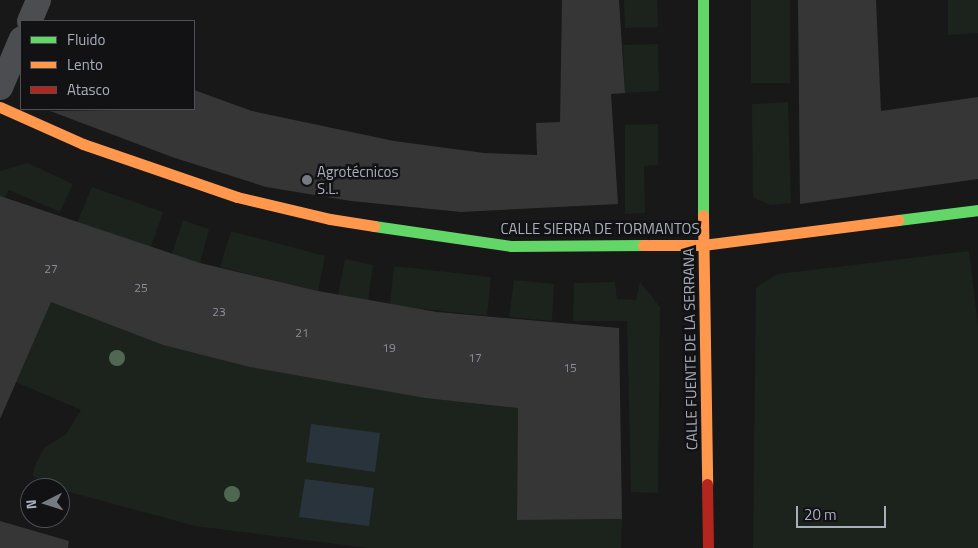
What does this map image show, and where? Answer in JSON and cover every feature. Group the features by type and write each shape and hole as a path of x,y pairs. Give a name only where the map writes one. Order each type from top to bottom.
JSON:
{"street":[{"path":"29,20 38,0"},
{"name":"CALLE FUENTE DE LA SERRANA","path":"703,0 703,246 708,548"},
{"path":"0,87 20,40"},
{"name":"CALLE SIERRA DE TORMANTOS","path":"0,107 83,144 237,197 330,219 511,246 703,246 978,210"}],"shaded area":[{"path":"624,0 657,0 658,27 625,28"},
{"path":"751,0 790,0 790,83 751,83"},
{"path":"948,0 978,0 978,33 948,35"},
{"path":"658,44 659,91 625,93 623,45"},
{"path":"788,102 791,203 770,205 753,197 752,104"},
{"path":"658,124 658,165 644,166 645,213 625,214 625,125"},
{"path":"28,163 73,184 60,212 9,190 0,207 0,171"},
{"path":"92,187 163,212 151,247 77,223"},
{"path":"183,220 209,229 200,263 172,254"},
{"path":"231,231 325,256 318,291 220,267"},
{"path":"969,251 978,326 978,548 753,548 756,287 778,274"},
{"path":"345,259 373,265 368,301 338,295"},
{"path":"394,266 491,277 487,316 390,305"},
{"path":"514,280 554,284 552,321 509,317"},
{"path":"615,282 617,299 636,300 640,282 660,307 658,493 631,492 627,321 573,321 574,283"},
{"path":"51,301 163,345 251,367 425,398 518,408 517,520 622,519 621,548 368,548 195,526 70,492 70,478 37,478 33,476 34,468 44,448 66,434 81,410 16,382"},
{"path":"311,424 380,433 375,472 306,462"},
{"path":"305,479 374,488 369,526 299,517"}],"building":[{"path":"562,0 619,0 625,93 611,94 618,204 461,212 351,201 266,187 172,157 50,111 195,110 195,90 252,111 394,141 484,153 537,155 536,123 560,122"},
{"path":"798,0 876,0 881,111 978,97 978,179 800,204"},
{"path":"0,196 200,263 318,291 437,312 619,328 622,519 517,520 518,408 425,398 250,367 163,345 51,302 0,419"},
{"path":"0,521 69,541 68,548 0,548"}],"traffic: fast":[{"path":"703,0 703,215"},
{"path":"898,220 978,210"},
{"path":"374,226 511,246 643,245"}],"traffic: slow":[{"path":"0,107 83,144 237,197 330,219 374,226"},
{"path":"703,215 707,484"},
{"path":"643,245 703,245 898,220"}],"traffic: jam":[{"path":"707,484 708,548"}],"place":[{"name":"Agrotécnicos S.L.","path":"307,180"}]}
